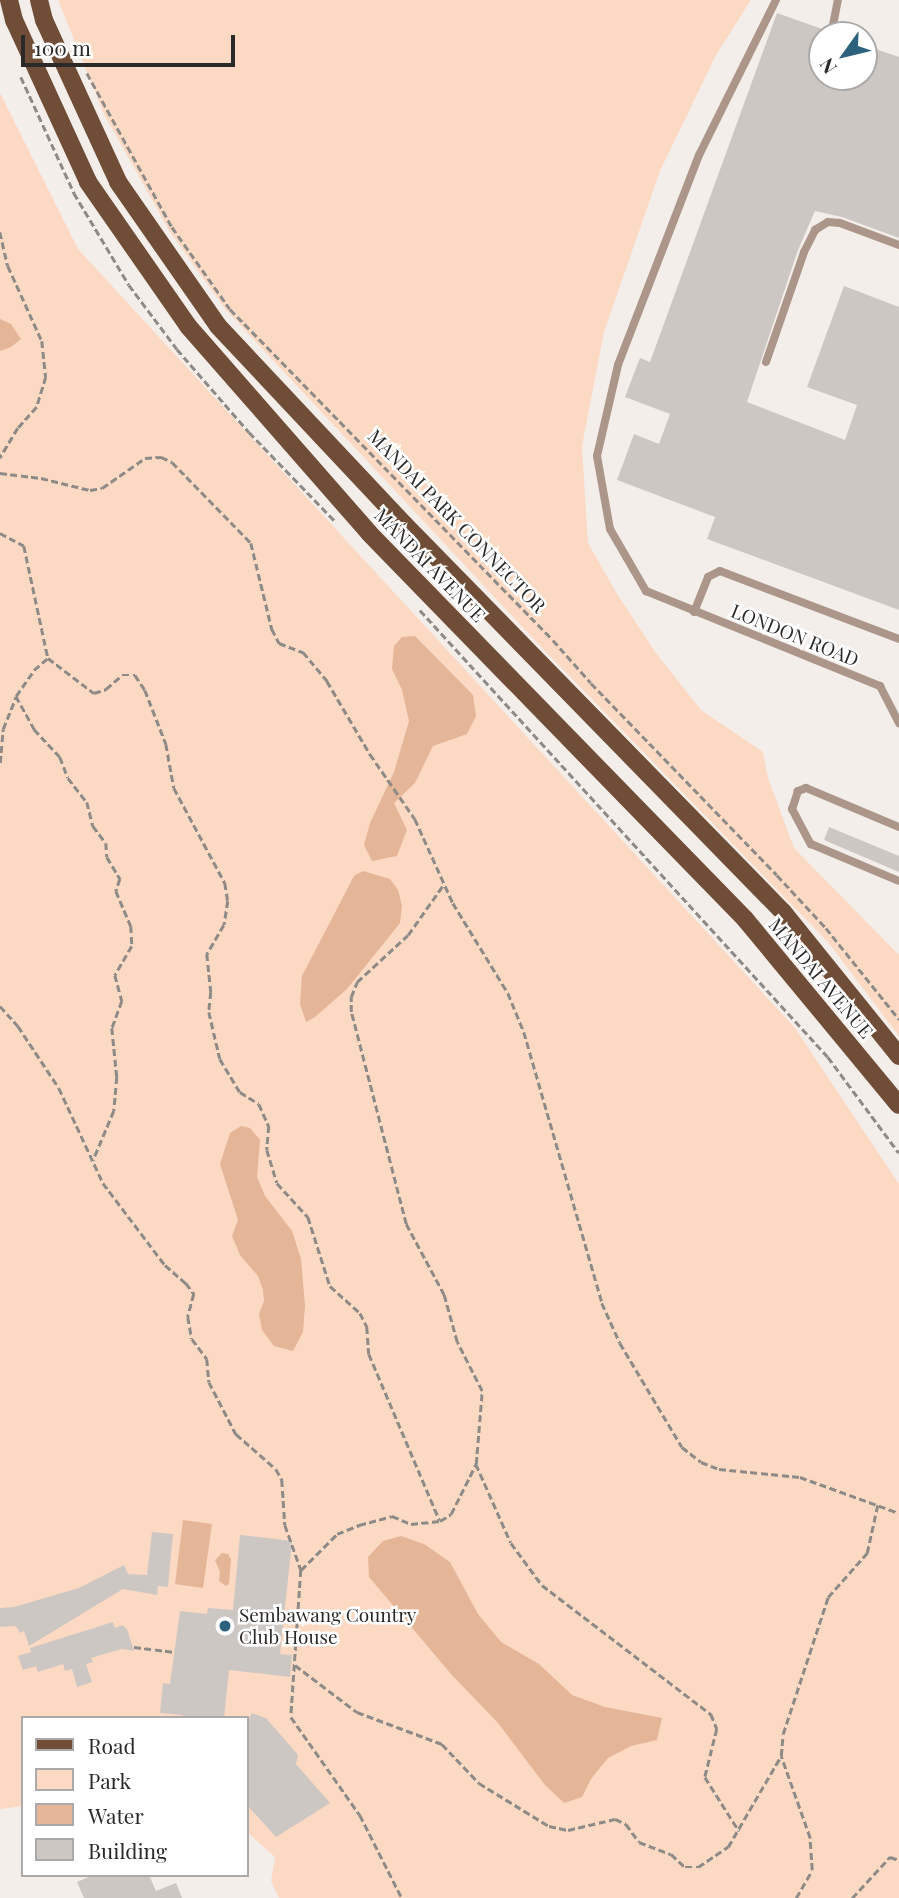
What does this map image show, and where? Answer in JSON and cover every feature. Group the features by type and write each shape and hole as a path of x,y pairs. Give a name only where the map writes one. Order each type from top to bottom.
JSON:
{"main road":[{"name":"MANDAI AVENUE","path":"9,0 14,20 88,183 188,326 369,533 745,919 899,1105"},
{"name":"MANDAI AVENUE","path":"39,0 44,20 118,182 218,326 405,525 783,912 899,1056"}],"lane":[{"name":"LONDON ROAD","path":"776,0 699,155 618,365 597,456 610,528 646,591 880,685 897,719"},
{"path":"834,21 838,0"},
{"path":"766,362 804,251 815,230 828,222 840,223 899,245"},
{"path":"694,612 708,577 720,571 899,639"},
{"path":"897,719 899,704"},
{"path":"899,827 806,788 798,791 792,809 811,844 899,881"}],"path":[{"name":"MANDAI PARK CONNECTOR","path":"86,71 172,227 230,309 553,640 591,683 777,875 826,928 899,1019"},
{"path":"0,232 8,266 42,341 46,377 37,407 18,428 0,458"},
{"path":"0,473 41,478 90,489 102,488 145,458 160,457 172,463 251,542 272,629 279,643 303,652 313,662 370,754 415,819 444,884 508,993 524,1032 602,1303 620,1343 682,1447 701,1462 719,1469 800,1477 878,1503 899,1513"},
{"path":"0,533 24,546 48,658 94,693 106,690 122,675 135,675 145,690 166,744 174,788 225,883 228,901 223,925 207,954 211,992 209,1012 220,1059 240,1092 259,1104 270,1126 267,1150 277,1183 308,1217 330,1286 360,1313 367,1327 369,1354 439,1521"},
{"path":"0,763 3,729 16,696 34,670 48,658"},
{"path":"16,696 34,729 60,757 68,778 87,802 93,826 106,843 107,858 120,879 117,891 131,926 132,946 115,975 122,1002 112,1028 117,1077 114,1111 93,1161"},
{"path":"301,1570 337,1534 359,1525 392,1516 411,1524 439,1521 451,1514 476,1464 482,1391 457,1342 444,1295 406,1224 351,1012 351,997 357,982 408,935 444,884"},
{"path":"0,1006 18,1026 59,1088 103,1184 165,1265 186,1283 194,1294 188,1317 192,1339 207,1359 209,1382 236,1434 276,1469 282,1480 285,1525 301,1570 291,1717 360,1815 402,1898"},
{"path":"476,1464 511,1543 542,1585 711,1714 717,1729 705,1777 739,1832"},
{"path":"295,1665 357,1712 443,1744 479,1783 549,1826 568,1829 615,1819 625,1824 639,1842 671,1854 685,1867 698,1867 728,1847 781,1756 783,1734 828,1597 867,1553 878,1503"},
{"path":"134,1647 173,1651"},
{"path":"781,1756 810,1838 812,1870 796,1898"},
{"path":"852,1898 890,1857 899,1860"}],"green space":[{"path":"58,0 751,0 716,55 660,171 604,332 582,446 588,543 617,594 656,653 701,710 763,752 768,778 794,848 899,955 899,1036 828,942 544,650 226,310 170,232 104,114"},
{"path":"0,93 78,249 795,1028 899,1184 899,1898 279,1898 271,1881 275,1857 248,1833 248,1716 21,1716 21,1806 0,1809"}],"water":[{"path":"0,319 11,324 21,339 0,351"},
{"path":"415,636 473,695 476,716 467,734 433,746 415,783 394,803 407,830 397,856 372,861 364,845 370,823 394,772 409,721 402,690 392,669 394,646 402,637"},
{"path":"363,871 390,879 398,890 402,906 400,923 347,989 306,1022 300,1004 302,976 354,876"},
{"path":"241,1126 250,1128 260,1140 257,1177 265,1196 292,1231 301,1259 305,1306 303,1332 293,1351 274,1346 262,1330 259,1314 264,1301 263,1290 258,1276 240,1255 232,1236 238,1220 220,1164 230,1133"},
{"path":"183,1520 212,1524 203,1588 175,1584"},
{"path":"401,1536 424,1544 450,1562 478,1614 501,1642 539,1664 572,1695 605,1707 662,1718 657,1740 631,1746 608,1758 591,1779 582,1797 564,1803 545,1785 498,1723 451,1674 369,1577 368,1557 383,1541"},
{"path":"222,1553 228,1554 231,1559 229,1584 226,1586 219,1581 220,1572 215,1560"}],"building":[{"path":"777,13 808,24 808,91 878,91 878,50 899,57 899,238 842,217 815,211 798,250 747,402 845,440 857,405 807,387 844,286 899,307 899,610 707,539 715,517 617,480 634,434 659,444 670,414 625,397 640,358 650,362"},
{"path":"829,827 899,856 899,872 824,840"},
{"path":"152,1532 173,1534 168,1587 158,1586 157,1595 123,1589 29,1646 24,1631 20,1633 16,1626 0,1627 0,1608 14,1607 79,1588 124,1565 128,1574 147,1575"},
{"name":"Sembawang Country Club House","path":"240,1535 292,1541 280,1654 292,1655 290,1677 229,1670 224,1716 160,1713 163,1683 170,1684 180,1611 207,1614 208,1608 233,1610"},
{"path":"113,1622 115,1628 122,1625 127,1629 134,1651 121,1649 91,1658 93,1662 86,1664 92,1682 77,1687 72,1669 65,1671 63,1664 38,1672 36,1666 23,1670 18,1656 31,1652 30,1648"},
{"path":"252,1713 266,1718 298,1755 296,1764 330,1803 276,1837 248,1806 248,1722"},
{"path":"88,1877 150,1877 156,1891 176,1883 182,1898 84,1898 77,1882"}],"place":[{"name":"Sembawang Country Club House","path":"225,1626"}]}
